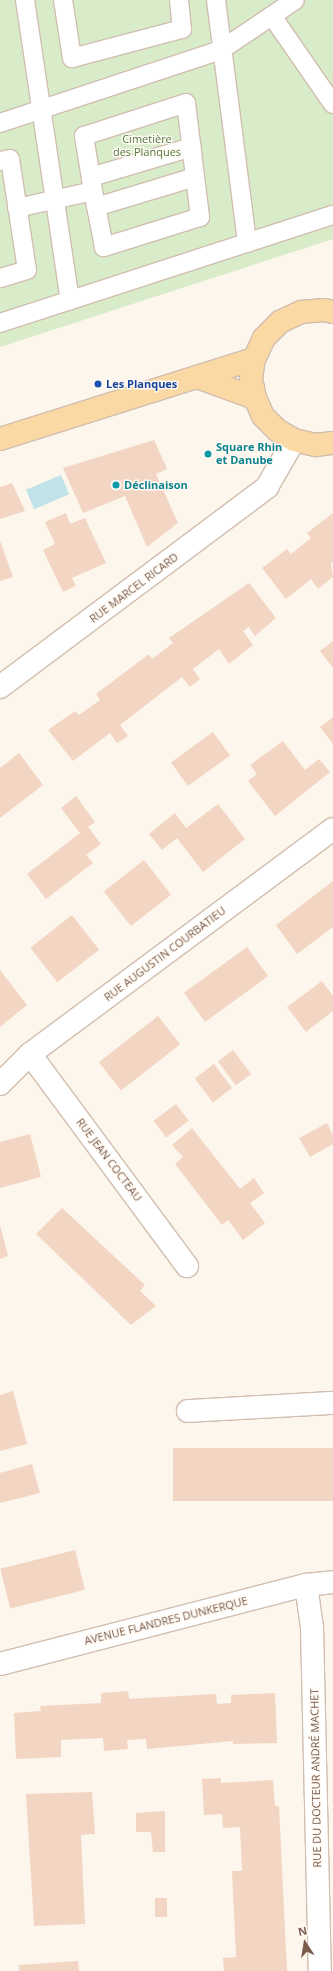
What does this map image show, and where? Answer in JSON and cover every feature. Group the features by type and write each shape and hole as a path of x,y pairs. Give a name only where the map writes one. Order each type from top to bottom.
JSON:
{"main road":[{"path":"333,312 324,310 301,312 280,322 264,338 254,358 252,378 255,398 263,416 286,435 316,445 333,443"},
{"path":"0,439 254,358"},
{"path":"197,377 255,398"}],"street":[{"name":"RUE MARCEL RICARD","path":"0,687 267,487 286,435"},
{"name":"RUE AUGUSTIN COURBATIEU","path":"0,1084 30,1054 333,829"},
{"name":"RUE JEAN COCTEAU","path":"30,1054 187,1266"},
{"path":"188,1411 333,1403"},
{"name":"AVENUE FLANDRES DUNKERQUE","path":"0,1664 306,1586 333,1582"},
{"name":"RUE DU DOCTEUR ANDRÉ MACHET","path":"306,1586 312,1627 320,1971"}],"lane":[{"path":"25,0 70,300"},
{"path":"65,1 72,58 182,29 179,0"},
{"path":"216,0 221,50 247,243"},
{"path":"0,123 221,50 295,0"},
{"path":"272,16 330,104"},
{"path":"186,103 192,147 200,218 104,247 84,136 186,103"},
{"path":"93,192 192,147"},
{"path":"0,162 10,159 11,202 27,270 0,278"},
{"path":"11,202 54,200 93,192 195,177"},
{"path":"0,324 333,215"}],"green space":[{"name":"Cimetière des Planques","path":"0,0 333,0 333,239 0,347"}],"water":[{"path":"61,475 69,494 34,509 26,490"}],"building":[{"name":"Déclinaison","path":"154,440 167,469 156,474 178,523 147,547 125,496 83,513 63,468"},
{"path":"12,483 25,511 0,519 0,487"},
{"path":"66,513 70,524 85,518 106,563 72,578 76,586 63,592 43,550 55,544 45,522"},
{"path":"333,513 333,562 331,563 333,577 318,589 311,579 286,599 262,568 287,549 291,554 311,538 307,533"},
{"path":"0,541 13,577 0,581"},
{"path":"249,583 276,618 255,636 249,627 243,631 253,645 229,664 219,649 193,669 200,679 190,687 182,677 120,725 128,736 117,743 110,733 73,761 48,730 75,711 79,715 100,700 96,694 149,654 152,659 173,643 169,638"},
{"path":"333,641 333,668 320,651"},
{"path":"333,717 333,744 320,727"},
{"path":"213,732 230,755 188,786 171,763"},
{"path":"283,741 305,770 319,759 330,772 275,816 248,781 257,774 250,765"},
{"path":"19,753 43,785 0,818 0,768"},
{"path":"76,796 95,822 88,827 101,844 86,855 93,863 46,899 27,874 80,833 61,808"},
{"path":"218,804 245,839 203,872 177,838 162,850 149,834 175,813 186,828"},
{"path":"144,860 171,895 131,926 104,891"},
{"path":"333,881 333,927 297,954 276,925"},
{"path":"72,915 99,950 57,982 30,948"},
{"path":"247,947 268,976 205,1022 184,993"},
{"path":"0,970 27,1005 0,1027"},
{"path":"322,981 333,996 333,1011 306,1032 287,1007"},
{"path":"158,1016 180,1044 121,1091 99,1062"},
{"path":"233,1050 251,1074 236,1085 218,1061"},
{"path":"214,1064 232,1088 213,1102 195,1078"},
{"path":"176,1104 189,1121 166,1138 154,1121"},
{"path":"327,1123 333,1135 333,1144 310,1157 299,1138"},
{"path":"192,1128 240,1189 254,1178 264,1193 250,1203 265,1223 243,1240 228,1220 222,1225 175,1164 183,1157 172,1145"},
{"path":"30,1134 41,1177 0,1188 0,1142"},
{"path":"62,1208 145,1285 140,1291 156,1306 131,1325 36,1234"},
{"path":"0,1225 8,1256 0,1259"},
{"path":"13,1391 27,1444 0,1451 0,1395"},
{"path":"173,1448 333,1448 333,1501 173,1501"},
{"path":"32,1464 40,1493 0,1503 0,1473"},
{"path":"75,1550 85,1590 10,1608 0,1569"},
{"path":"128,1691 129,1699 216,1694 217,1704 231,1703 231,1695 275,1693 277,1743 233,1744 233,1741 147,1749 146,1739 127,1740 128,1749 104,1751 103,1738 61,1740 61,1757 16,1759 14,1713 41,1711 40,1706 101,1703 101,1693"},
{"path":"221,1778 221,1783 273,1780 275,1806 279,1806 287,1971 224,1971 223,1958 236,1957 232,1871 242,1871 240,1827 223,1828 222,1814 204,1815 202,1779"},
{"path":"92,1792 95,1834 81,1835 85,1924 34,1926 26,1794"},
{"path":"165,1811 165,1852 153,1852 151,1832 136,1832 136,1813"},
{"path":"155,1898 167,1898 167,1917 155,1917"},
{"path":"78,1961 79,1971 19,1971 19,1965"}],"place":[{"name":"Les Planques","path":"98,384"},
{"name":"Square Rhin et Danube","path":"208,454"},
{"name":"Déclinaison","path":"116,485"}]}
